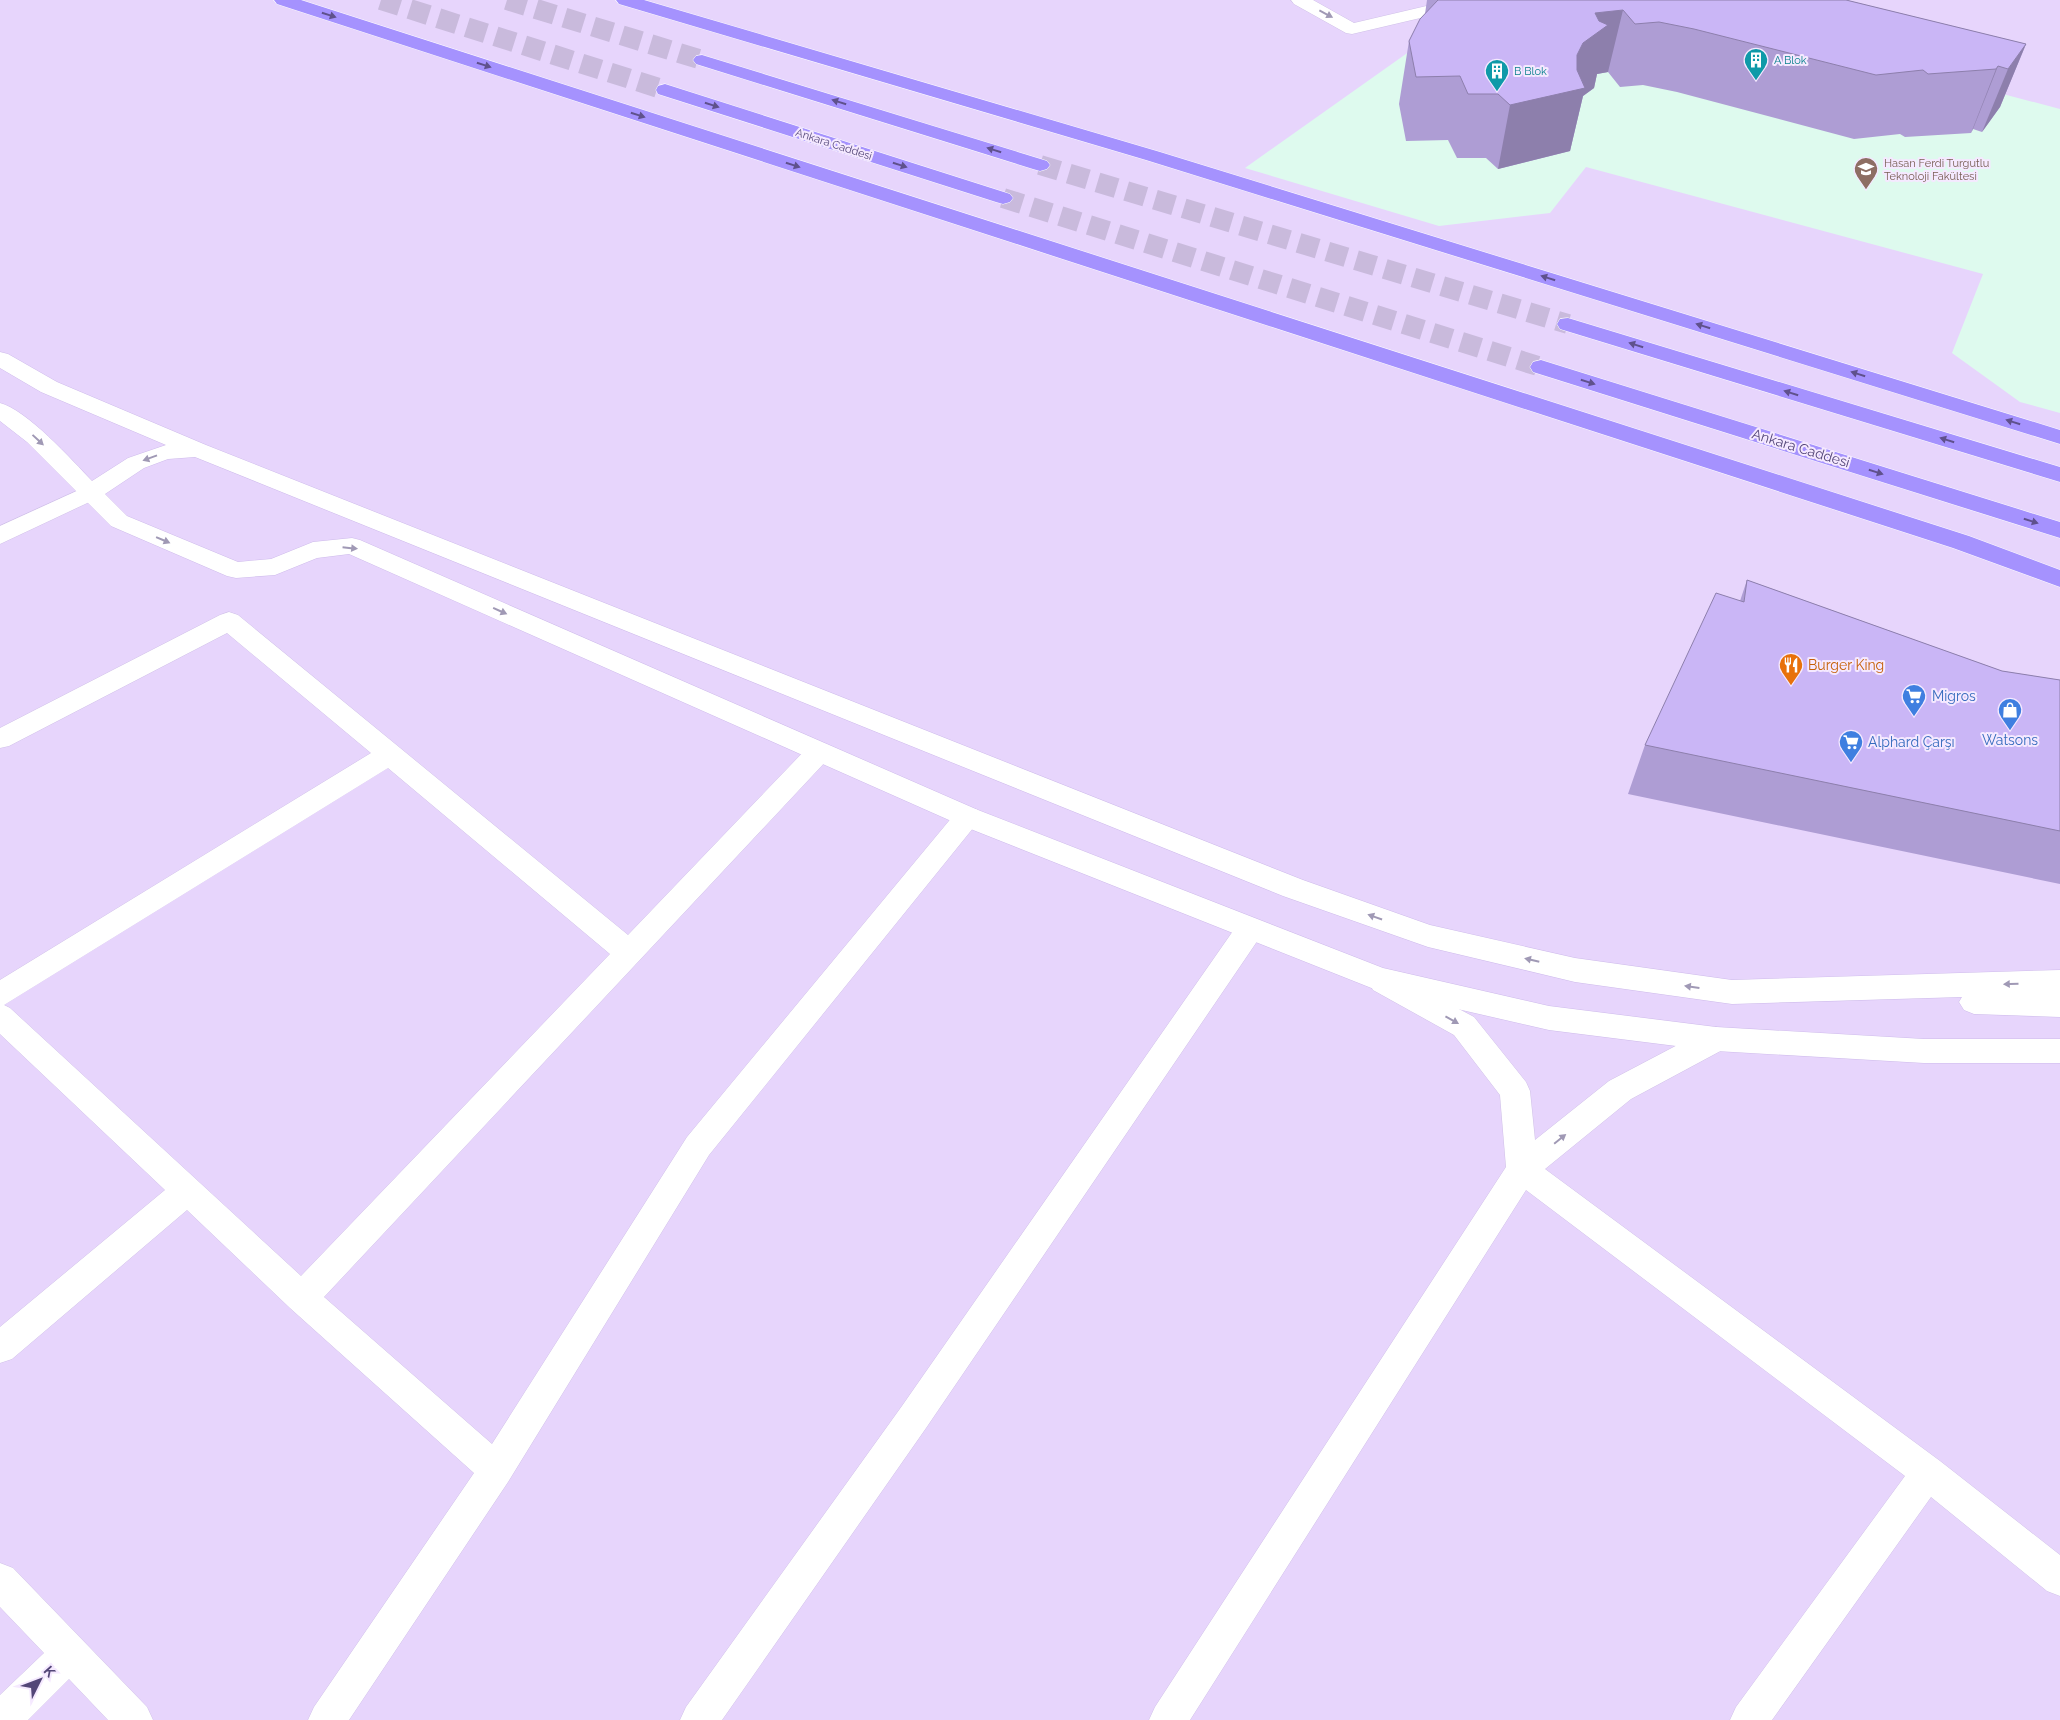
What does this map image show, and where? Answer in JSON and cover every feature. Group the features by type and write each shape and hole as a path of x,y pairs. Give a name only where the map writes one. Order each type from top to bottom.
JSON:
{"highway":[{"path":"283,0 1961,542 2060,579"},
{"path":"625,0 1163,159 2060,437"},
{"path":"702,60 1040,164"},
{"name":"Ankara Caddesi","path":"665,90 1003,198"},
{"path":"1568,324 2060,475"},
{"name":"Ankara Caddesi","path":"1541,367 2060,530"}],"street":[{"path":"1300,0 1352,29 1474,0"},
{"path":"0,359 49,387 198,450 1284,885 1428,936 1575,970 1732,992 2060,1005"},
{"path":"0,410 35,437 119,521 236,570 275,566 313,550 352,546 968,817 1250,930 1379,979 1549,1018 1716,1039 1924,1051 2060,1051"},
{"path":"0,536 92,492 136,463 165,452 198,450"},
{"path":"313,550 332,524 325,501"},
{"path":"0,739 229,621 629,953"},
{"path":"302,1298 819,752"},
{"path":"0,995 389,755"},
{"path":"326,1720 496,1470 698,1146 968,817"},
{"path":"699,1720 914,1417 1250,930"},
{"path":"1379,979 1464,1026 1515,1091 1522,1169 1928,1472 2060,1578"},
{"path":"1732,992 2060,982"},
{"path":"0,1016 302,1298 496,1470"},
{"path":"1168,1720 1522,1169 1620,1090 1716,1039"},
{"path":"0,1348 187,1192"},
{"path":"1749,1720 1928,1472"},
{"path":"0,1581 134,1720"},
{"path":"1,1720 70,1653"}],"shaded area":[{"path":"0,0 2060,0 2060,1720 0,1720"},
{"name":"Hasan Ferdi Turgutlu Teknoloji Fakültesi","path":"1647,0 2060,109 2060,413 2020,402 1952,353 1983,274 1586,167 1550,213 1439,226 1245,168 1444,27"}],"building":[{"path":"1438,0 1846,0 2026,44 2008,69 1998,66 1996,69 1928,74 1923,70 1876,75 1694,29 1659,22 1635,24 1623,10 1595,13 1599,21 1608,25 1583,43 1577,55 1577,70 1585,88 1510,105 1498,94 1468,94 1460,76 1416,77 1409,41 1420,19"},
{"name":"Alphard Çarşı","path":"1747,580 2002,671 2060,680 2060,831 1645,745 1716,593 1744,602"}],"tunnel":[{"path":"381,0 665,90"},
{"path":"507,0 702,60"},
{"path":"1040,165 1568,324"},
{"path":"1003,198 1541,367"}],"place":[{"name":"A Blok","path":"1756,81"},
{"name":"B Blok","path":"1497,92"},
{"name":"Hasan Ferdi Turgutlu Teknoloji Fakültesi","path":"1866,190"},
{"name":"Burger King","path":"1791,686"},
{"name":"Migros","path":"1914,717"},
{"name":"Watsons","path":"2010,731"},
{"name":"Alphard Çarşı","path":"1851,763"}]}
